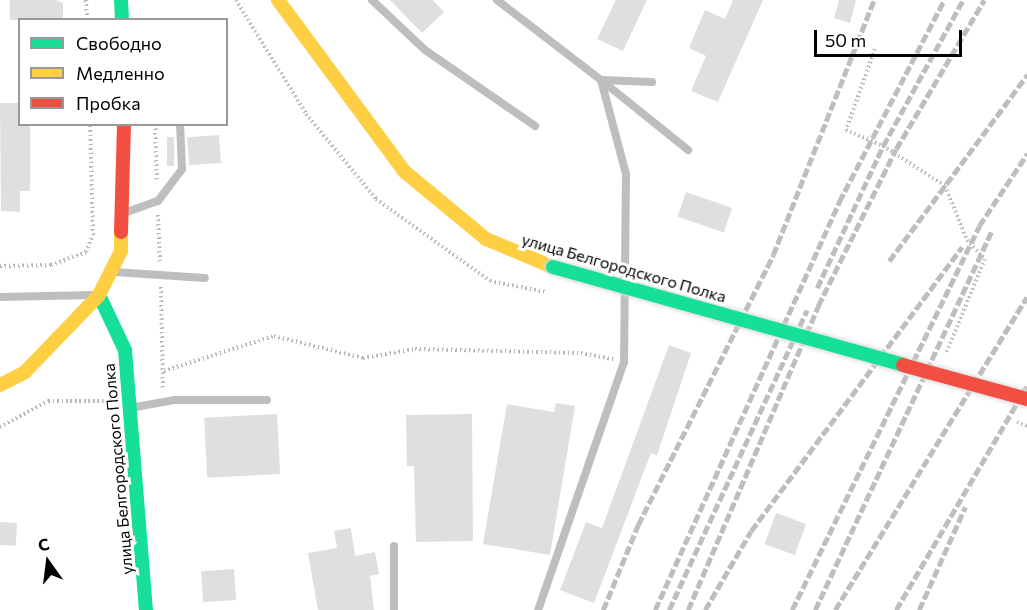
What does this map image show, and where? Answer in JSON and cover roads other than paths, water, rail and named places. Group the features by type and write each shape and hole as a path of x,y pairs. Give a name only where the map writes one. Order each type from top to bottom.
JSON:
{"main road":[{"path":"121,0 122,18"},
{"name":"улица Белгородского Полка","path":"278,0 405,172 486,239 553,267 1027,399"},
{"path":"0,385 25,372 99,295 111,272 121,251 124,213 124,126"},
{"name":"улица Белгородского Полка","path":"99,295 125,350 146,610"}],"lane":[{"path":"372,0 425,50 535,126"},
{"path":"496,0 688,150"},
{"path":"601,80 652,82"},
{"path":"538,610 624,362 626,174 601,80"},
{"path":"124,213 158,201 182,169 180,126"},
{"path":"111,272 205,278"},
{"path":"0,297 99,295"},
{"path":"130,408 175,400 267,400"},
{"path":"394,546 394,610"}],"railway":[{"path":"603,610 638,525 773,255 874,0"},
{"path":"655,610 839,202 944,0"},
{"path":"817,288 883,146 963,0"},
{"path":"688,610 818,306 896,149 984,0"},
{"path":"889,261 1027,75"},
{"path":"792,610 979,226 1027,154"},
{"path":"815,610 991,232"},
{"path":"705,610 751,531 962,247"},
{"path":"835,610 1027,297"},
{"path":"669,610 807,310"},
{"path":"896,610 1027,386"},
{"path":"919,610 965,507"}]}
